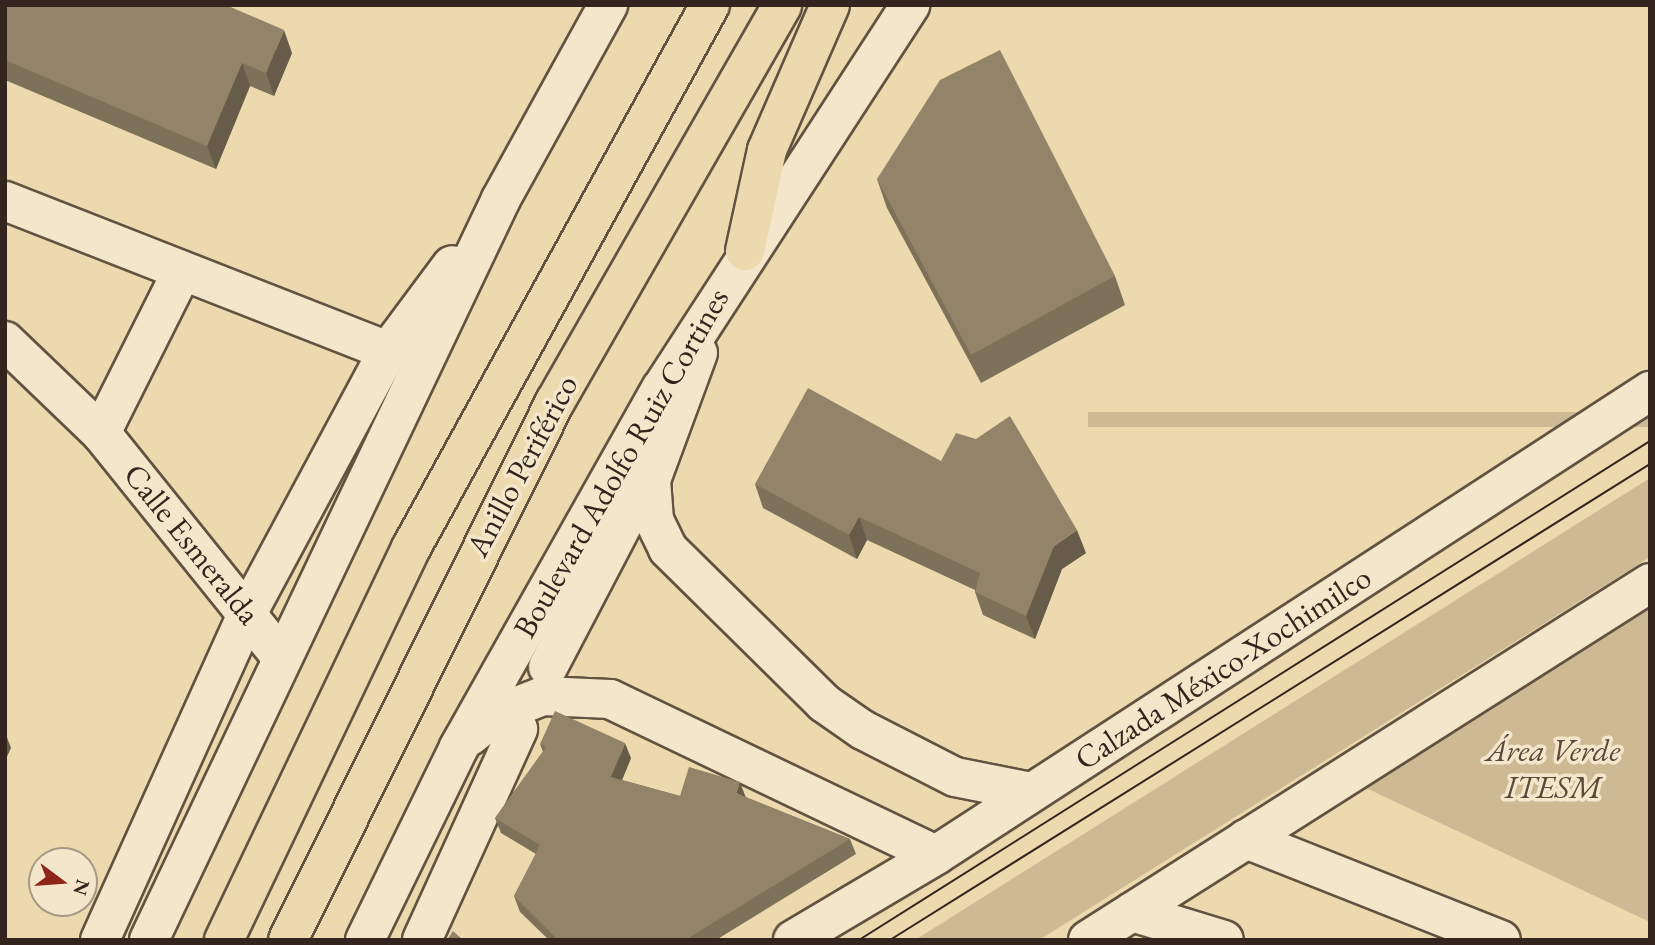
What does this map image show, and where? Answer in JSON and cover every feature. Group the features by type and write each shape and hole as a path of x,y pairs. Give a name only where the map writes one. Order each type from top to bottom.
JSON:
{"highway":[{"name":"Anillo Periférico","path":"223,940 411,548 710,5"},
{"name":"Anillo Periférico","path":"288,940 465,573 636,255 782,5"},
{"path":"745,251 767,150 830,5"}],"main road":[{"path":"149,940 281,657 501,199 608,5"},
{"name":"Boulevard Adolfo Ruiz Cortines","path":"365,940 459,747 710,307 910,5"},
{"path":"100,940 249,610 388,351 501,199"},
{"path":"5,201 388,351"},
{"name":"Calle Esmeralda","path":"101,432 182,271"},
{"path":"548,667 683,404 710,307"},
{"name":"Calle Esmeralda","path":"5,341 101,432 249,610 281,657"},
{"name":"Calzada México-Xochimilco","path":"793,940 936,855 1650,391"},
{"path":"656,460 651,501 668,549 824,703 928,766 974,783 1031,792"},
{"path":"1088,940 1650,583"},
{"path":"459,747 497,715 543,696 587,695 630,707 936,855"},
{"path":"422,940 518,729"},
{"path":"1246,839 1485,937"},
{"path":"1132,912 1212,938"}],"green space":[{"path":"1088,412 1650,412 1650,427 1088,427"},
{"path":"1650,478 1650,557 1039,940 915,940"},
{"name":"Área Verde ITESM","path":"1650,596 1650,922 1351,781"}],"building":[{"path":"5,5 226,5 284,30 266,73 242,63 207,146 5,60"},
{"path":"1000,50 1115,276 971,355 877,179 940,80"},
{"path":"808,388 941,461 956,433 976,439 1010,416 1077,530 1054,546 1026,616 975,592 980,573 859,517 849,535 755,484"},
{"path":"555,711 625,743 611,777 680,796 689,767 740,782 736,793 850,839 685,940 558,940 514,896 540,845 495,818 546,747 540,744"},
{"path":"453,931 463,940 447,940"}],"tram line":[{"path":"859,940 1650,441"},
{"path":"890,940 1650,464"}]}
